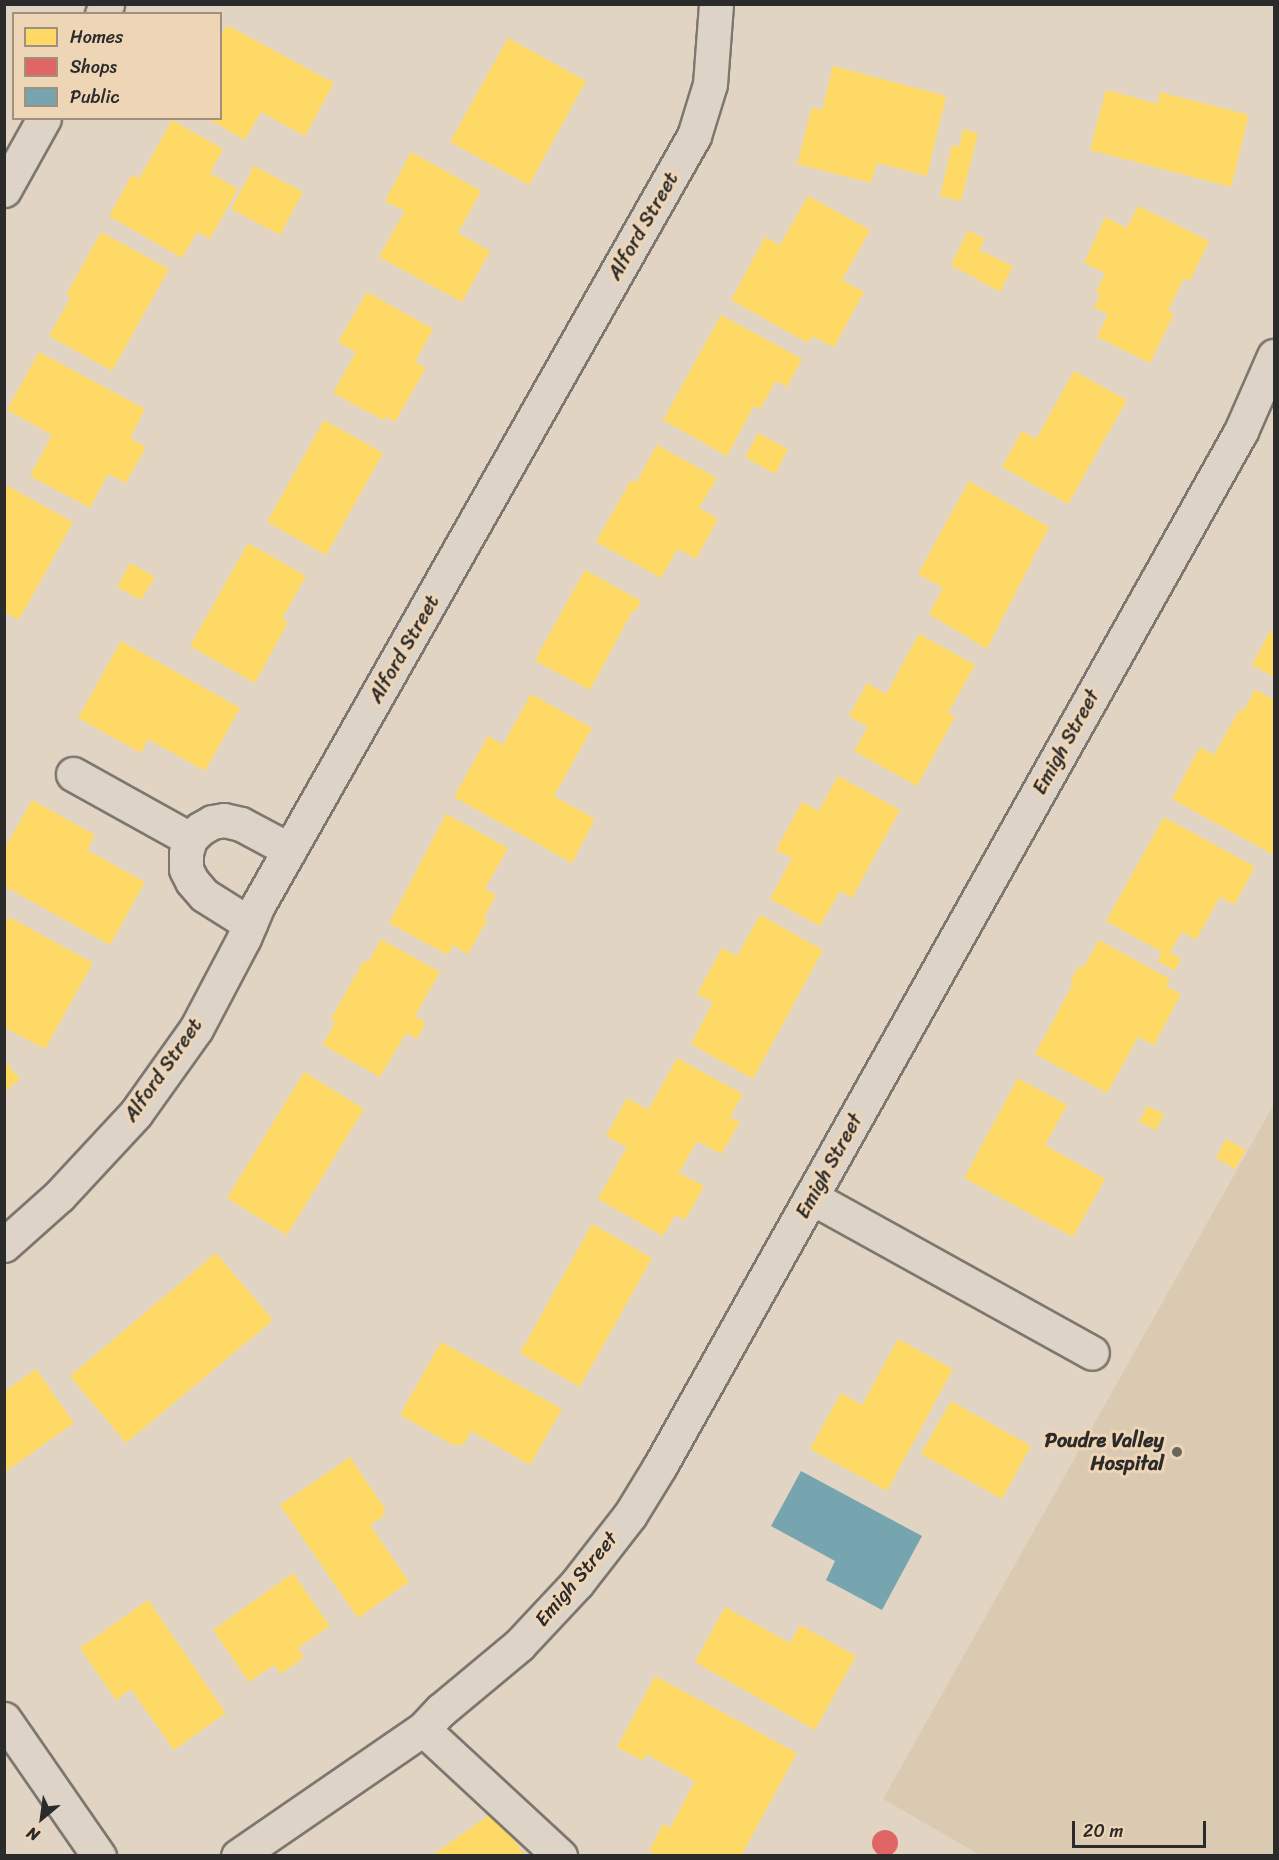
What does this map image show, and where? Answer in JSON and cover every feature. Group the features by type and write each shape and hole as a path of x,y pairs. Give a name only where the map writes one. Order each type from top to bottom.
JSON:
{"street":[{"name":"Alford Street","path":"4,1245 59,1196 136,1113 196,1029 290,850 694,136 710,84 716,4"},
{"path":"4,190 43,120"},
{"name":"Emigh Street","path":"238,1856 423,1729 441,1710 519,1645 577,1583 630,1515 1241,431 1275,356"},
{"path":"73,774 190,839"},
{"path":"250,924 204,895 192,881 186,869 186,853 190,839 206,825 225,820 241,824 290,850"},
{"path":"811,1197 1092,1353"},
{"path":"4,1719 99,1856"},
{"path":"423,1729 560,1856"}],"shaded area":[{"name":"Poudre Valley Hospital","path":"1274,1104 1274,1855 980,1855 883,1799"}],"building: Homes":[{"path":"227,25 334,83 305,136 261,112 245,140 210,120 222,120 222,34"},
{"path":"508,38 586,81 529,185 450,142"},
{"path":"833,66 946,96 927,176 877,163 871,183 797,164 812,107 822,110"},
{"path":"1106,90 1158,104 1160,92 1249,115 1231,187 1090,150"},
{"path":"172,120 223,149 210,173 238,189 210,239 197,232 182,258 109,216 132,175 139,179"},
{"path":"963,129 978,133 961,201 940,196 952,145 959,147"},
{"path":"411,152 481,191 458,233 490,251 462,302 379,257 405,211 385,201"},
{"path":"254,166 303,192 280,235 231,209"},
{"path":"808,196 870,230 842,280 864,292 834,347 812,336 808,343 731,300 765,237 780,245"},
{"path":"1138,206 1209,241 1190,281 1184,278 1168,311 1174,314 1150,363 1097,337 1108,314 1094,308 1100,294 1096,292 1105,273 1084,263 1105,217 1127,228"},
{"path":"968,230 985,239 979,250 1013,266 1000,292 951,265"},
{"path":"101,232 169,269 112,371 49,336 71,297 66,295"},
{"path":"367,292 433,329 415,362 426,368 395,422 386,417 383,420 333,393 356,352 338,342"},
{"path":"721,315 802,359 787,387 776,381 760,409 754,406 727,456 663,420"},
{"path":"39,352 145,409 130,438 146,447 126,483 108,474 90,508 30,476 52,435 7,410"},
{"path":"1074,371 1127,400 1068,504 1002,467 1022,431 1036,439"},
{"path":"324,420 383,453 326,555 267,522"},
{"path":"758,433 788,449 775,474 745,457"},
{"path":"657,445 717,478 699,508 718,519 696,559 678,549 661,578 596,542 631,480 636,483"},
{"path":"969,481 1049,527 987,649 929,614 943,588 918,574"},
{"path":"4,484 73,522 19,620 4,612"},
{"path":"248,543 306,576 282,619 288,622 255,683 190,646"},
{"path":"130,563 155,577 141,600 117,587"},
{"path":"585,570 641,601 636,611 633,610 590,690 537,662 536,658"},
{"path":"1270,631 1274,633 1274,677 1252,665"},
{"path":"919,634 975,665 948,713 955,717 917,786 854,751 868,727 849,716 867,683 886,694"},
{"path":"121,641 240,708 205,771 148,739 141,753 78,718"},
{"path":"1255,689 1274,700 1274,855 1172,799 1200,747 1214,755 1240,709 1244,711"},
{"path":"531,694 592,728 554,796 595,819 572,863 454,797 488,736 503,745"},
{"path":"838,776 900,810 852,898 840,891 820,926 770,899 792,858 776,850 802,802 819,811"},
{"path":"32,800 95,835 87,850 145,882 110,945 4,886 4,850"},
{"path":"446,814 508,848 485,889 496,895 484,918 487,920 468,954 452,945 448,955 389,923"},
{"path":"1164,817 1255,867 1234,905 1220,897 1196,940 1182,932 1170,952 1181,959 1175,971 1157,961 1162,952 1106,921"},
{"path":"760,915 823,950 753,1079 691,1044 713,1002 697,994 722,948 737,956"},
{"path":"9,917 93,963 45,1049 4,1027 4,925"},
{"path":"381,939 440,972 415,1016 426,1023 417,1039 406,1033 380,1077 323,1045 335,1022 331,1019 364,960 368,963"},
{"path":"1099,940 1170,979 1166,986 1181,994 1154,1045 1138,1037 1107,1093 1035,1054 1073,984 1070,983 1079,965 1083,968"},
{"path":"677,1058 743,1094 730,1117 740,1122 721,1154 697,1141 679,1173 704,1186 685,1220 675,1215 663,1236 598,1199 627,1147 606,1136 627,1098 648,1110"},
{"path":"4,1060 20,1079 4,1092"},
{"path":"304,1072 364,1109 287,1235 227,1198"},
{"path":"1018,1078 1067,1105 1045,1145 1105,1179 1073,1237 964,1178"},
{"path":"1147,1106 1164,1114 1156,1130 1139,1122"},
{"path":"1226,1139 1246,1150 1235,1169 1216,1158"},
{"path":"592,1224 652,1258 580,1387 520,1353"},
{"path":"216,1253 273,1320 126,1443 70,1376"},
{"path":"898,1339 953,1369 887,1491 810,1449 841,1393 862,1405"},
{"path":"441,1342 562,1409 530,1465 471,1431 463,1446 459,1443 457,1447 400,1415"},
{"path":"36,1369 74,1423 5,1472 5,1391"},
{"path":"951,1401 1031,1446 1002,1499 921,1454"},
{"path":"350,1457 386,1510 382,1511 385,1515 370,1525 409,1582 358,1618 280,1505"},
{"path":"293,1573 330,1626 298,1648 304,1657 281,1674 274,1665 249,1682 213,1630"},
{"path":"148,1600 226,1713 174,1750 131,1689 116,1700 80,1648"},
{"path":"725,1607 790,1643 800,1625 856,1656 815,1730 695,1662"},
{"path":"655,1676 797,1753 741,1856 657,1856 649,1851 663,1824 670,1828 695,1781 646,1754 643,1761 617,1747"},
{"path":"495,1811 525,1856 431,1856"}],"building: Shops":[{"path":"885,1830 894,1834 898,1843 894,1852 885,1856 876,1852 872,1843 876,1834"}],"building: Public":[{"path":"801,1471 922,1536 882,1610 826,1580 835,1561 771,1526"}],"place":[{"name":"Poudre Valley Hospital","path":"1177,1452"}]}
